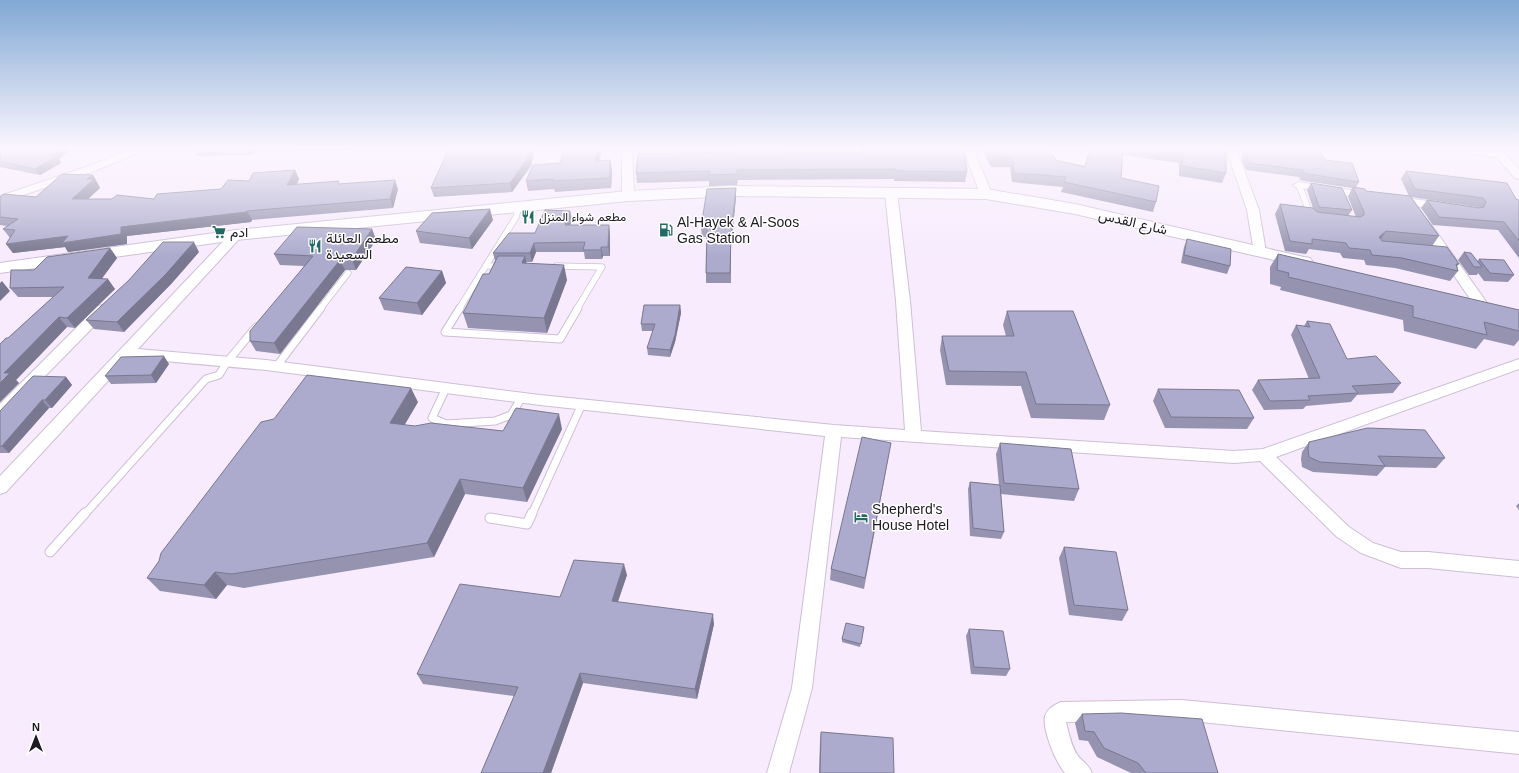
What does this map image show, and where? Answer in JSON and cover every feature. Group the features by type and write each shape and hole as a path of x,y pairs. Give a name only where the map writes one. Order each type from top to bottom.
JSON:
{"main road":[{"name":"شارع القدس","path":"0,268 236,235 628,196 732,191 986,194 1075,209 1320,266"},
{"path":"1460,299 1486,304"}],"street":[{"path":"0,200 46,184"},
{"path":"628,184 628,196"},
{"path":"982,184 986,194"},
{"path":"1244,184 1253,210 1260,252"},
{"path":"1299,185 1342,195 1383,198 1459,209"},
{"path":"891,192 903,301 913,435"},
{"path":"1409,202 1445,253 1486,304"},
{"path":"0,487 236,235"},
{"path":"150,262 165,245"},
{"path":"1430,252 1445,253"},
{"path":"0,413 111,301"},
{"path":"126,353 276,367 582,404 834,431 1234,456 1264,455 1519,364"},
{"path":"778,773 802,688 834,431"},
{"path":"1264,455 1343,532 1367,548 1401,560 1428,560 1519,569"},
{"path":"1081,773 1074,768 1060,745 1055,718 1061,712 1181,710 1519,742"}],"lane":[{"path":"1299,185 1312,218 1319,219"},
{"path":"519,206 516,217 445,332 560,339 602,266 548,266"},
{"path":"486,266 509,266"},
{"path":"276,367 348,273"},
{"path":"50,552 206,379 219,375 227,362 263,319"},
{"path":"446,388 432,418 446,424 495,421 511,415 522,397"},
{"path":"490,518 527,524 582,404"}],"building":[{"path":"51,184 88,184 72,199 112,199 117,195 154,199 157,194 221,189 225,184 394,184 390,199 247,211 121,227 121,234 62,243 68,236 6,244 15,230 3,229 18,219 0,217 0,197 4,194 36,197"},
{"path":"433,184 493,184 431,188"},
{"path":"1074,184 1150,184 1159,186 1156,202"},
{"path":"1311,184 1342,188 1352,210 1319,207"},
{"path":"1413,184 1508,184 1516,199 1519,200 1519,241 1504,222 1439,217 1427,200 1479,208 1484,207 1486,202 1483,198 1415,189"},
{"path":"1353,187 1365,189 1366,191 1410,196 1439,236 1386,231 1379,237 1382,241 1447,247 1459,264 1456,264 1458,271 1402,258 1372,255 1370,250 1349,248 1346,243 1312,239 1312,244 1290,241 1280,204 1313,208 1317,212 1360,217 1364,215 1364,212"},
{"path":"736,188 731,235 730,273 706,273 707,228 701,228 707,189"},
{"path":"490,209 469,238 416,231 432,213"},
{"path":"545,210 570,211 565,225 609,225 608,247 601,247 601,250 583,250 585,242 534,243 530,253 493,253 509,233 535,233"},
{"path":"297,227 372,229 352,259 340,260 274,343 250,341 250,331 313,256 274,254"},
{"path":"1187,239 1231,249 1230,266 1184,255"},
{"path":"163,242 194,242 166,274 117,322 86,320 129,280"},
{"path":"110,248 88,278 108,279 67,318 59,317 4,373 10,373 0,383 0,344 64,287 10,288 11,270 34,270 47,257"},
{"path":"1464,252 1471,253 1482,267 1474,267"},
{"path":"1278,254 1519,310 1519,331 1484,322 1487,335 1413,317 1413,306 1288,277 1289,273 1277,270"},
{"path":"498,256 525,256 522,263 564,265 544,318 463,313 483,274 489,274"},
{"path":"1479,259 1504,260 1514,275 1490,273"},
{"path":"406,267 442,271 417,303 379,298"},
{"path":"644,305 680,305 675,335 670,350 647,348 655,324 641,324"},
{"path":"1007,311 1073,311 1110,405 1036,404 1026,372 949,371 942,336 1014,336"},
{"path":"1307,321 1330,324 1347,359 1376,356 1401,383 1352,386 1358,393 1308,396 1310,400 1270,401 1258,380 1320,378 1296,325 1310,327"},
{"path":"164,356 151,375 105,376 121,357"},
{"path":"307,375 411,388 390,423 415,426 431,423 503,431 516,408 559,414 523,488 460,479 427,543 232,574 215,572 204,585 147,578 159,561 161,553 261,422 274,419"},
{"path":"33,376 66,377 45,400 42,400 2,446 0,446 0,411"},
{"path":"1158,389 1239,390 1254,418 1171,417"},
{"path":"1367,428 1425,430 1445,458 1378,456 1385,466 1320,462 1309,457 1309,442"},
{"name":"Shepherd's House Hotel","path":"862,437 891,443 865,578 831,569"},
{"path":"1000,443 1071,449 1079,489 1004,483"},
{"path":"970,482 1000,485 1004,532 973,528"},
{"path":"1064,547 1116,552 1128,610 1074,605"},
{"path":"574,560 624,564 612,601 713,614 695,689 580,673 543,773 481,773 518,687 417,674 460,584 560,597"},
{"path":"846,623 864,627 861,644 842,639"},
{"path":"969,629 1003,631 1010,669 974,667"},
{"path":"1121,713 1202,719 1218,773 1146,773 1138,763 1104,748 1094,732 1085,731 1082,714"},
{"path":"821,732 893,738 894,773 820,773"}],"place":[{"name":"مطعم شواء المنزل","path":"528,217"},
{"name":"Al-Hayek & Al-Soos Gas Station","path":"666,230"},
{"name":"ادم","path":"219,232"},
{"name":"مطعم العائلة السعيدة","path":"315,246"},
{"name":"Shepherd's House Hotel","path":"861,517"}]}
